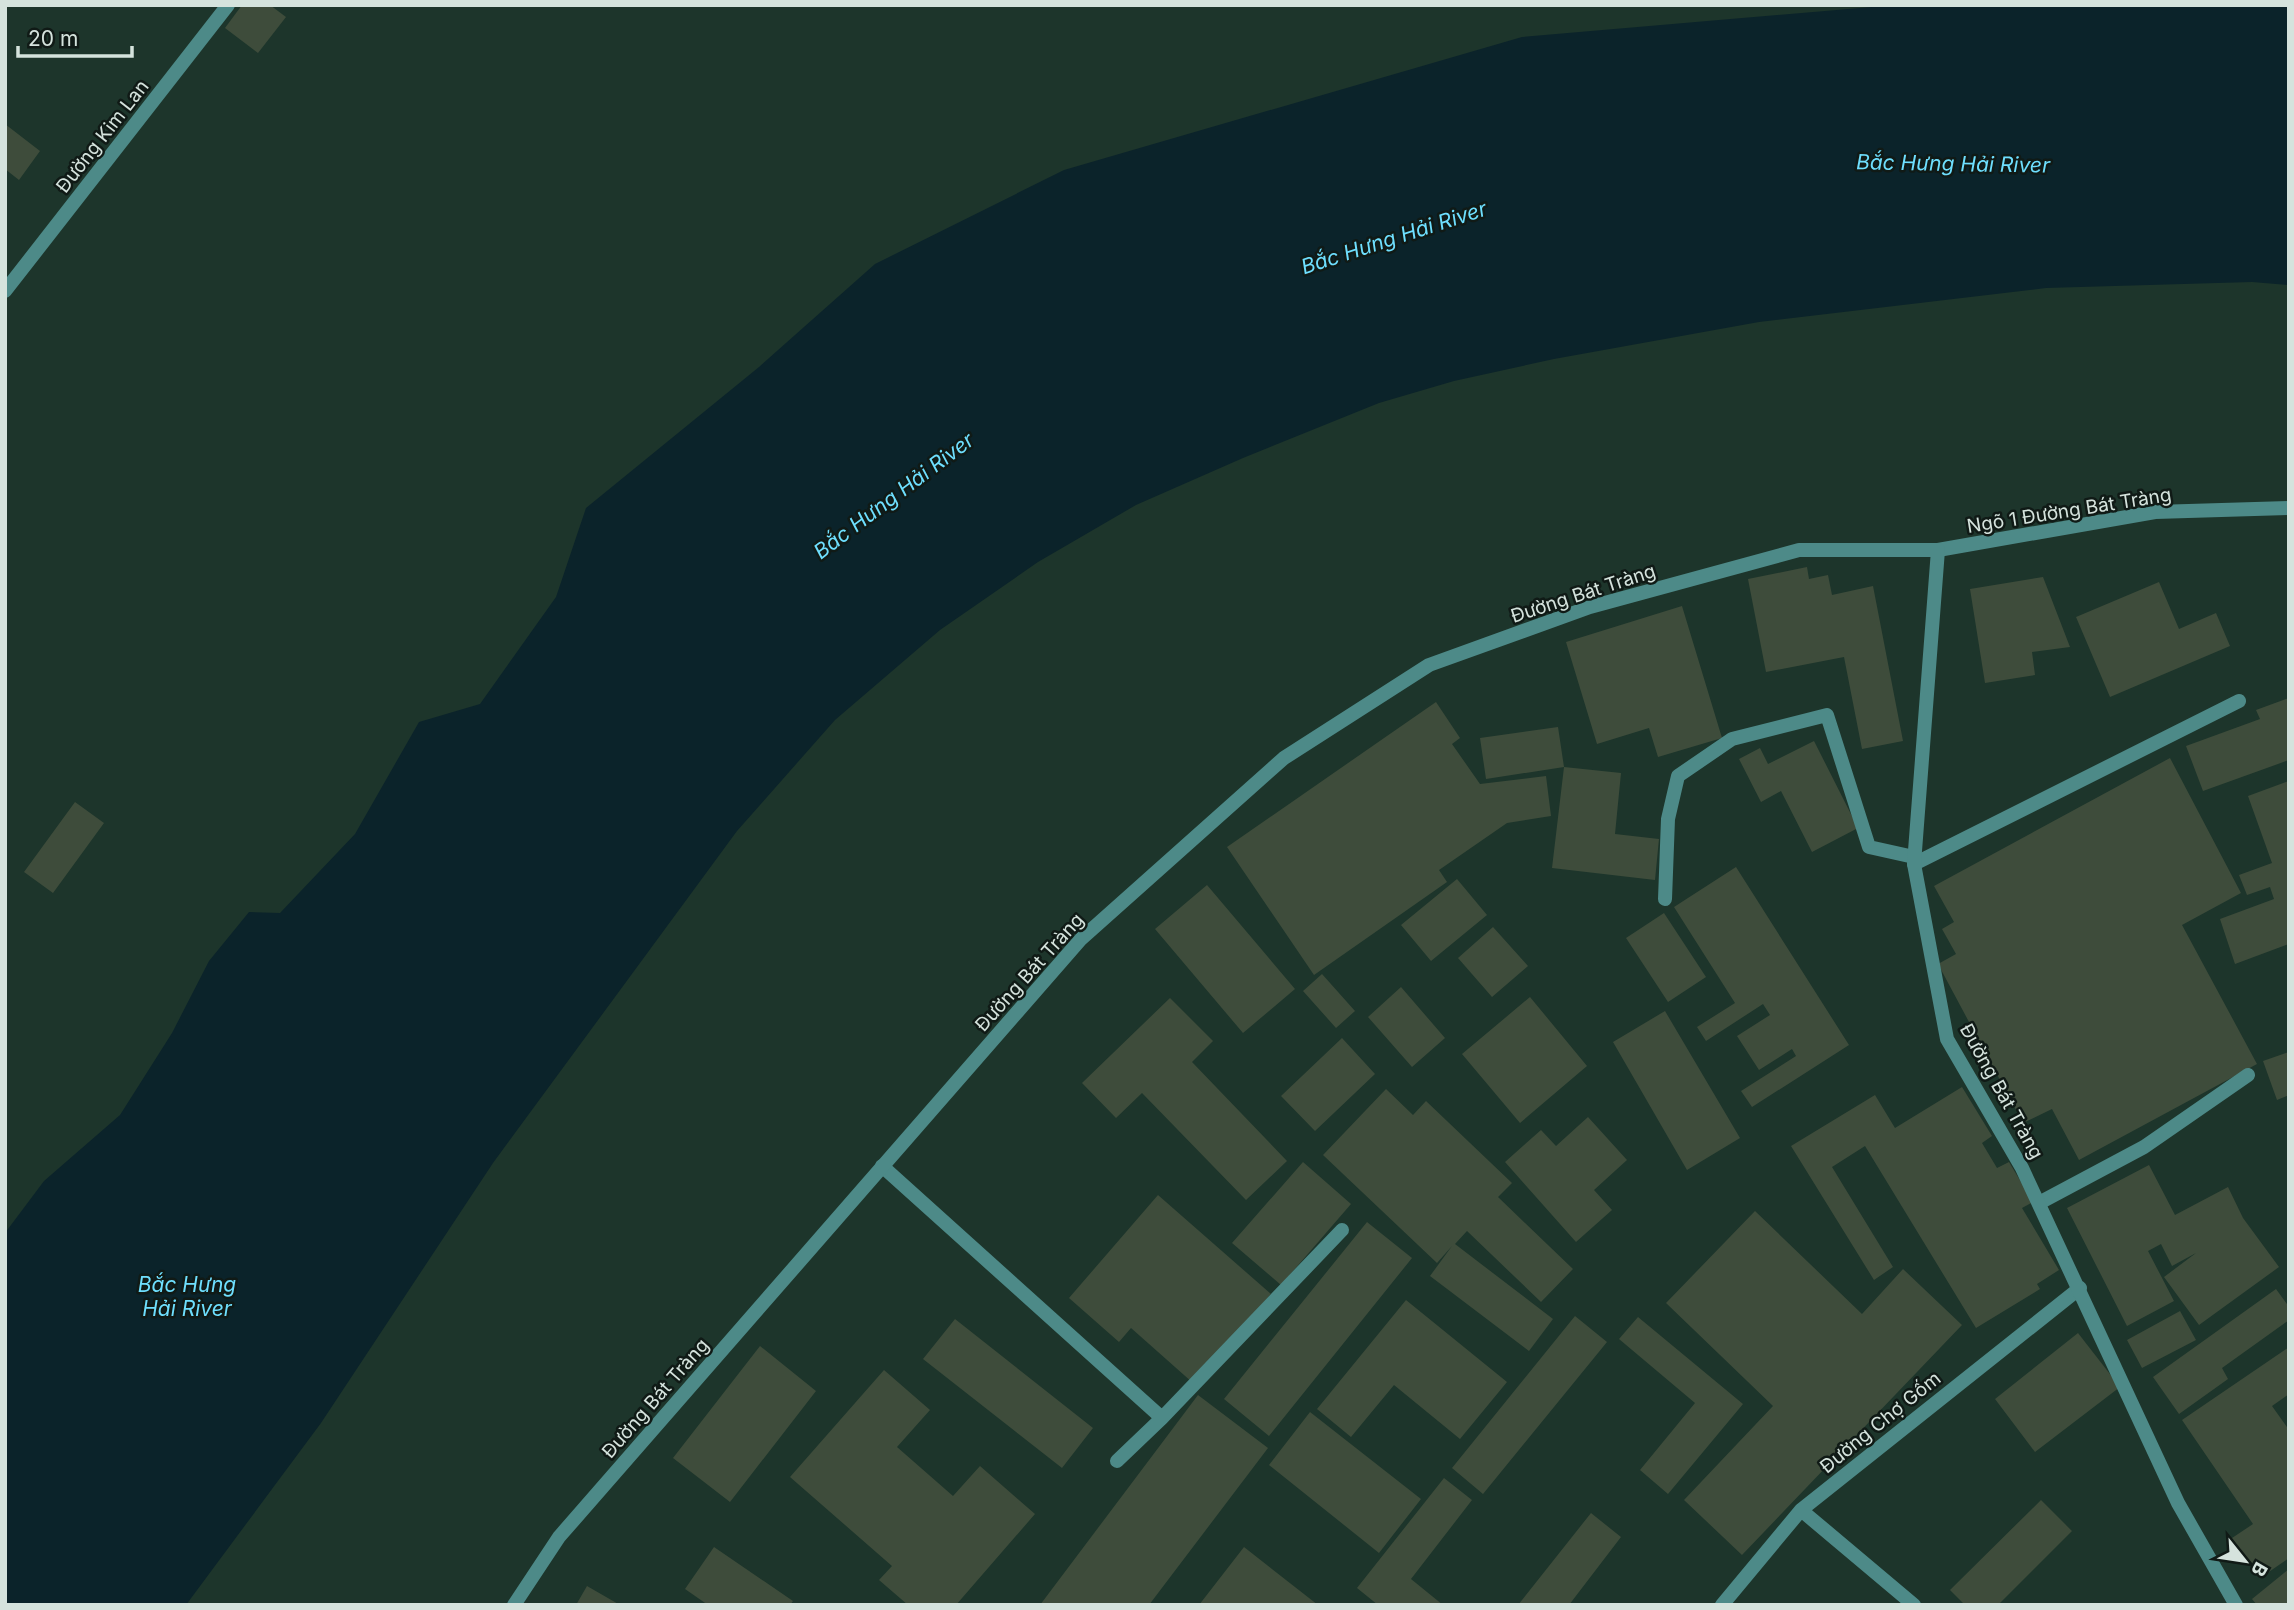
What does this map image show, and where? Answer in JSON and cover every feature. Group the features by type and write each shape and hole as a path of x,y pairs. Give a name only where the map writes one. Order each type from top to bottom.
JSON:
{"street":[{"name":"Đường Kim Lan","path":"5,291 228,5"},
{"name":"Ngõ 1 Đường Bát Tràng","path":"1938,550 2155,512 2289,508"},
{"name":"Đường Bát Tràng","path":"514,1605 559,1537 1080,939 1284,758 1429,665 1590,607 1799,550 1938,550 1914,861 1947,1039 2022,1168 2178,1503 2236,1605"},
{"path":"1665,899 1668,819 1678,776 1732,739 1827,715 1869,847 1914,861 2239,701"},
{"path":"2039,1203 2144,1147 2248,1076"},
{"path":"882,1166 1163,1418"},
{"path":"1117,1461 1163,1418 1342,1230"},
{"name":"Đường Chợ Gốm","path":"1723,1605 1801,1510 2080,1288"},
{"path":"1801,1510 1913,1605"}],"water":[{"name":"Bắc Hưng Hải River","path":"1895,5 2289,5 2289,285 2252,282 2046,288 1759,322 1554,359 1454,381 1379,403 1136,505 1038,562 940,630 835,720 737,831 493,1163 321,1423 186,1605 5,1605 5,1233 44,1181 120,1115 172,1033 209,961 249,912 280,913 355,834 419,722 480,704 556,597 586,508 759,367 875,264 1064,170 1522,37"}],"building":[{"path":"242,5 270,5 286,17 258,53 225,28"},
{"path":"5,124 40,151 19,180 5,169"},
{"path":"1807,567 1809,579 1828,575 1832,595 1873,586 1903,741 1862,749 1844,657 1766,672 1748,579"},
{"path":"2043,577 2070,647 2032,652 2035,675 1985,683 1970,589"},
{"path":"2159,582 2179,629 2216,613 2230,646 2110,697 2076,617"},
{"path":"1682,606 1722,738 1658,757 1649,728 1597,744 1566,642"},
{"path":"2289,698 2289,760 2203,791 2186,746 2260,719 2256,710"},
{"path":"1436,702 1460,738 1452,744 1480,784 1546,776 1551,816 1507,823 1439,870 1447,882 1314,975 1227,847"},
{"path":"1558,727 1564,767 1486,779 1480,738"},
{"path":"1814,741 1858,828 1812,852 1781,791 1761,802 1739,759 1760,748 1768,764"},
{"path":"2170,758 2241,893 2182,925 2257,1064 2079,1160 2052,1109 2023,1123 1938,964 1956,954 1942,929 1954,922 1934,886"},
{"path":"1564,767 1621,773 1615,834 1659,839 1655,880 1552,868"},
{"path":"2289,781 2289,944 2235,964 2220,919 2274,899 2270,887 2247,895 2239,875 2272,863 2248,796"},
{"path":"75,802 104,823 53,893 24,872"},
{"path":"1736,867 1849,1045 1752,1107 1741,1091 1796,1056 1792,1049 1759,1070 1737,1036 1770,1015 1763,1004 1706,1041 1697,1027 1735,1003 1674,907"},
{"path":"1457,879 1487,915 1431,961 1401,925"},
{"path":"1207,885 1295,989 1243,1033 1155,929"},
{"path":"1664,913 1706,977 1668,1002 1626,938"},
{"path":"1493,927 1528,966 1492,997 1458,958"},
{"path":"1322,974 1355,1011 1336,1028 1303,991"},
{"path":"1401,987 1445,1038 1412,1067 1368,1017"},
{"path":"1530,997 1587,1066 1520,1123 1462,1054"},
{"path":"1170,998 1213,1041 1192,1062 1287,1161 1246,1200 1142,1093 1116,1118 1082,1083"},
{"path":"1665,1011 1740,1138 1687,1170 1613,1042"},
{"path":"1342,1038 1375,1074 1315,1131 1281,1096"},
{"path":"2289,1052 2289,1095 2277,1100 2263,1061"},
{"path":"1962,1087 1992,1136 1982,1143 1997,1168 2009,1162 2033,1202 2022,1208 2059,1270 2037,1284 2040,1289 1976,1328 1865,1146 1832,1167 1893,1267 1874,1280 1791,1146 1875,1095 1895,1128"},
{"path":"1386,1089 1413,1115 1426,1101 1512,1183 1498,1197 1573,1269 1541,1302 1467,1231 1455,1244 1553,1319 1529,1351 1430,1276 1452,1246 1437,1263 1323,1155"},
{"path":"1588,1117 1627,1160 1594,1190 1612,1210 1576,1242 1505,1162 1541,1130 1556,1146"},
{"path":"1303,1162 1351,1204 1281,1285 1232,1243"},
{"path":"2149,1165 2175,1215 2228,1187 2243,1218 2279,1267 2199,1325 2164,1277 2196,1253 2172,1266 2161,1244 2148,1251 2174,1301 2127,1326 2067,1208"},
{"path":"1158,1195 1271,1294 1193,1383 1131,1328 1119,1342 1069,1298"},
{"path":"1755,1211 1862,1314 1903,1269 1962,1325 1742,1555 1684,1500 1773,1406 1666,1303"},
{"path":"1367,1222 1412,1258 1269,1436 1224,1399"},
{"path":"2276,1289 2289,1307 2289,1320 2222,1368 2228,1379 2179,1414 2153,1377"},
{"path":"1406,1300 1507,1382 1460,1439 1394,1385 1351,1437 1317,1409"},
{"path":"2180,1311 2196,1340 2142,1368 2127,1340"},
{"path":"1575,1316 1607,1342 1483,1494 1452,1468"},
{"path":"1638,1317 1743,1404 1668,1494 1640,1470 1695,1403 1619,1339"},
{"path":"955,1319 1093,1428 1062,1468 923,1359"},
{"path":"2078,1333 2120,1387 2035,1452 1995,1399"},
{"path":"760,1346 816,1391 730,1502 673,1458"},
{"path":"2289,1347 2289,1394 2272,1406 2289,1430 2289,1558 2260,1578 2232,1538 2253,1524 2182,1420"},
{"path":"884,1370 930,1410 897,1447 953,1496 980,1466 1035,1514 956,1605 908,1605 879,1580 892,1566 790,1477"},
{"path":"1198,1395 1268,1448 1149,1605 1040,1605"},
{"path":"1310,1412 1421,1499 1379,1553 1269,1465"},
{"path":"1444,1478 1472,1500 1411,1579 1443,1605 1378,1605 1357,1588"},
{"path":"2041,1500 2072,1531 1998,1605 1965,1605 1950,1590"},
{"path":"1591,1513 1621,1537 1569,1605 1518,1605"},
{"path":"714,1547 793,1601 790,1605 708,1605 685,1589"},
{"path":"1244,1547 1318,1605 1199,1605"},
{"path":"2289,1569 2289,1605 2257,1605 2252,1599"},
{"path":"587,1586 620,1605 576,1605"}]}
